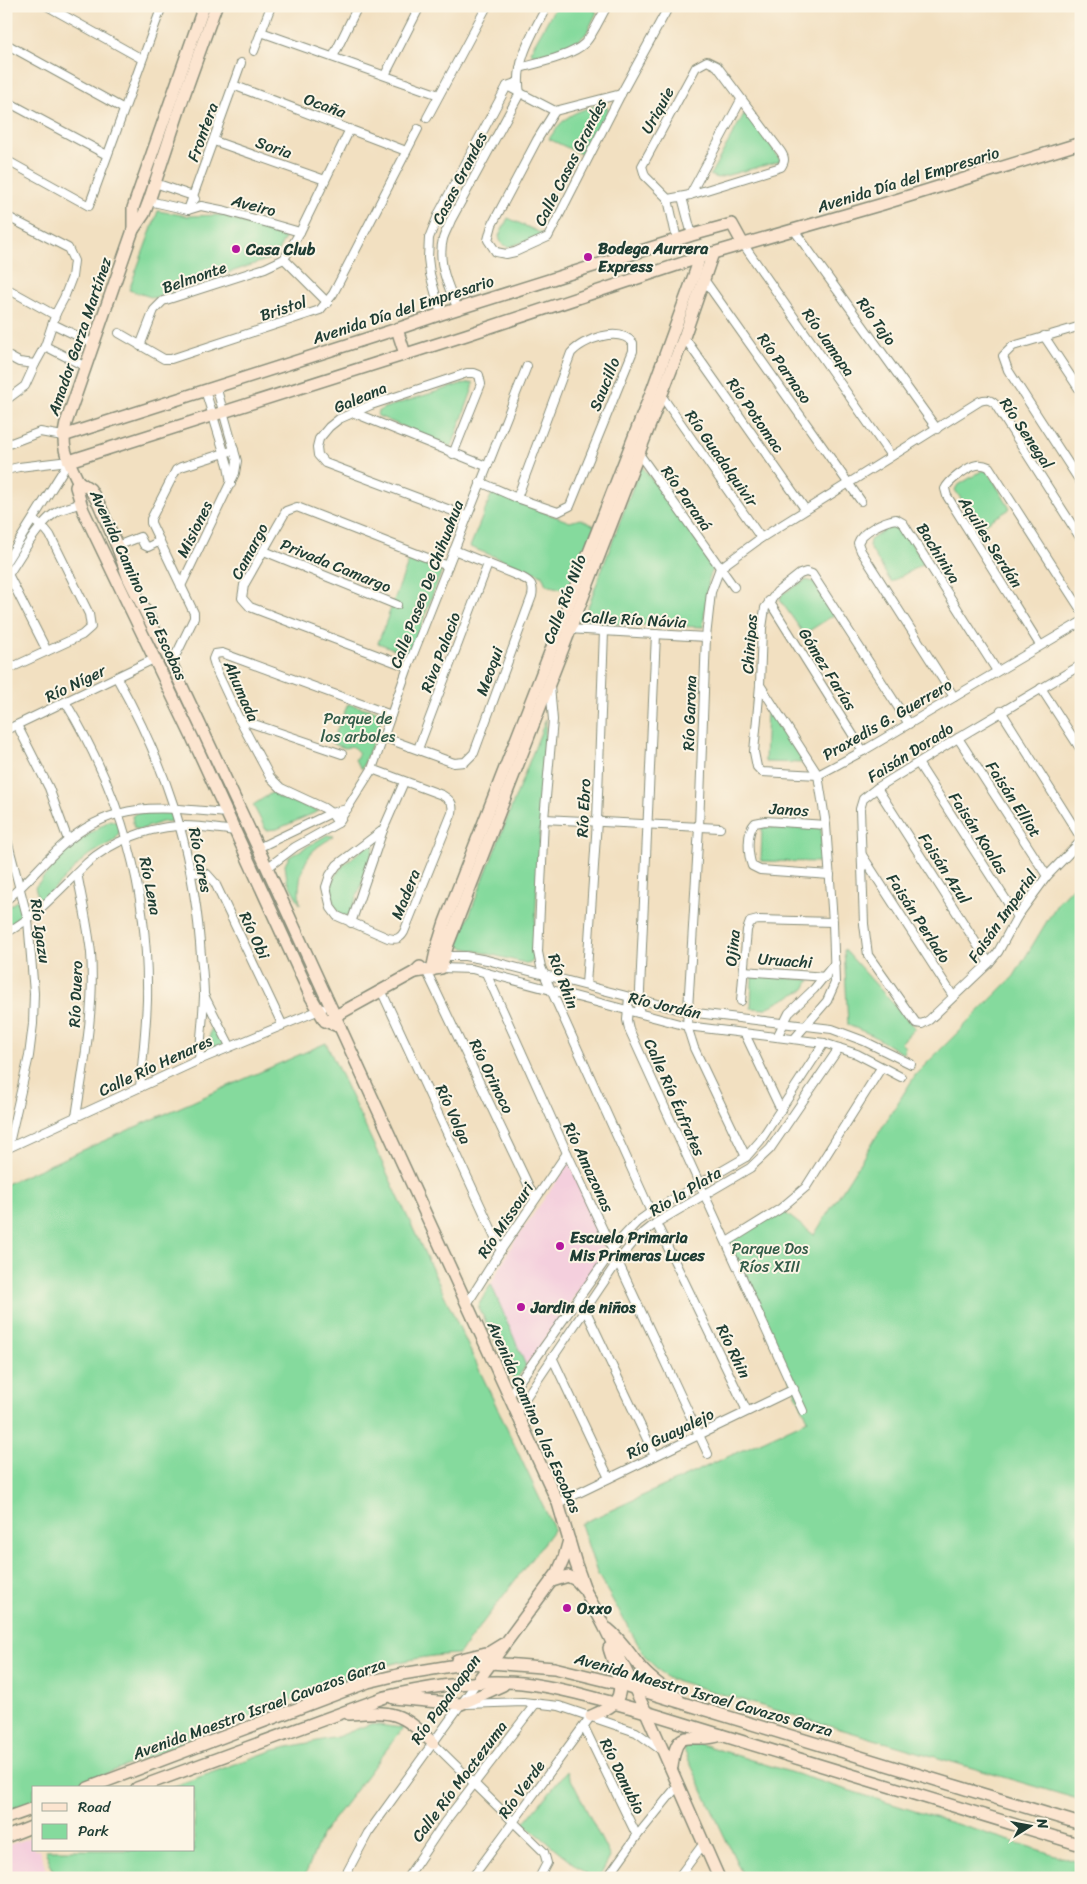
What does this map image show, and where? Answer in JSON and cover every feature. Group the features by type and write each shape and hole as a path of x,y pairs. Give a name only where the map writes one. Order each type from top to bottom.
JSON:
{"street":[{"path":"47,6 142,58"},
{"name":"Amador Garza Martínez","path":"133,230 133,208 204,6"},
{"name":"Amador Garza Martínez","path":"78,481 69,461 63,436 133,230 144,214 149,201 216,6"},
{"path":"254,50 271,6"},
{"path":"333,57 358,6"},
{"path":"385,75 420,6"},
{"path":"426,118 487,6"},
{"path":"520,93 518,82 520,68 526,48 546,6"},
{"path":"520,68 570,52 583,45 591,36 607,6"},
{"name":"Calle Casas Grandes","path":"621,94 555,111 537,140 492,225 488,240 496,252 506,254 515,252 548,237 621,94 669,6"},
{"path":"6,160 89,206 160,7"},
{"path":"261,32 439,95"},
{"path":"6,44 124,109"},
{"name":"Uriquie","path":"707,61 713,63 781,152 784,162 780,166 690,195 668,199 645,176 642,166 696,67 707,61"},
{"name":"Frontera","path":"188,210 241,63"},
{"path":"441,314 430,274 428,258 429,238 440,213 507,86 518,82"},
{"name":"Ocaña","path":"233,85 406,151"},
{"path":"507,86 555,111"},
{"name":"Casas Grandes","path":"458,308 444,271 442,258 443,240 451,220 520,93"},
{"path":"690,195 741,100"},
{"path":"6,101 107,155"},
{"path":"328,303 284,259 300,232 350,129"},
{"name":"Bristol","path":"119,333 164,359 171,359 320,310 328,303 418,129"},
{"name":"Soria","path":"214,141 325,180"},
{"name":"Avenida Día del Empresario","path":"69,461 713,253 1081,143"},
{"path":"149,201 188,210 201,206 193,196 155,183"},
{"path":"682,197 692,235"},
{"path":"668,199 677,240"},
{"name":"Aveiro","path":"201,206 300,232"},
{"path":"440,213 451,220"},
{"path":"6,216 68,248 74,261 64,298 56,313 46,346 25,386 6,400"},
{"name":"Avenida Día del Empresario","path":"63,436 458,308 692,235 732,224 744,244"},
{"name":"Río Tajo","path":"794,230 937,428"},
{"name":"Río Jamapa","path":"744,244 891,456"},
{"name":"Calle Río Nilo","path":"431,966 550,681 565,628 631,443 700,275 713,253"},
{"name":"Calle Río Nilo","path":"431,966 445,922 565,628 639,454 684,337 700,275 699,258"},
{"name":"Belmonte","path":"140,346 154,310 163,301 265,268 284,259"},
{"name":"Río Parnaso","path":"700,275 861,501"},
{"path":"6,288 51,313 56,313"},
{"path":"53,324 94,344"},
{"path":"1081,326 1013,346 1007,350 1004,356 1008,370 1081,483"},
{"path":"397,329 405,354"},
{"name":"Saucillo","path":"480,482 517,498 558,512 570,506 632,351 633,343 630,339 604,335 582,342 571,353 517,498"},
{"path":"1044,336 1081,392"},
{"name":"Río Potomac","path":"684,337 805,509"},
{"path":"46,346 86,367"},
{"path":"6,355 19,362 35,364"},
{"name":"Calle Paseo De Chihuahua","path":"267,868 295,848 338,823 372,769 408,667 466,516 527,366"},
{"name":"Galeana","path":"453,454 481,384 479,375 474,373 458,376 352,412 329,426 319,439 317,447 320,460 466,516"},
{"name":"Misiones","path":"181,586 231,485 237,461 210,388"},
{"name":"Río Guadalquivir","path":"661,394 761,538"},
{"name":"Río Senegal","path":"937,428 980,401 985,399 991,400 1081,539"},
{"path":"352,412 486,466"},
{"name":"Misiones","path":"218,413 231,485"},
{"path":"720,568 805,509 937,428"},
{"path":"6,445 40,432 63,436"},
{"name":"Río Paraná","path":"631,443 734,587"},
{"path":"170,662 179,649 194,618 194,613 151,523 151,519 176,470 234,450"},
{"path":"6,470 69,461"},
{"path":"6,562 69,461"},
{"name":"Aquiles Serdán","path":"1040,645 947,496 945,489 948,483 976,465 989,467 1081,610"},
{"name":"Avenida Camino a las Escobas","path":"332,1017 318,1010 192,737 80,503 76,487 78,481 90,489 94,496 117,546 128,577 258,848 332,1017 558,1502 586,1592 646,1712 719,1878"},
{"path":"47,651 7,574 41,526 57,511 64,508 72,508 80,503"},
{"name":"Camargo","path":"408,667 250,608 242,598 244,585 286,511 298,507 448,566"},
{"name":"Bachiniva","path":"954,697 861,551 858,543 865,534 890,520 896,519 903,523 997,671"},
{"path":"6,670 86,633 92,622 50,535 32,520"},
{"path":"117,546 136,538 140,538 144,546 148,547 160,541"},
{"name":"Privada Camargo","path":"264,550 397,605"},
{"name":"Meoqui","path":"383,737 458,763 469,760 474,752 533,591 531,583 527,580 454,550"},
{"name":"Riva Palacio","path":"418,749 488,564"},
{"name":"Río Garona","path":"720,568 711,592 706,637 699,827 687,1026 697,1056 746,1158"},
{"name":"Chinipas","path":"818,775 759,771 754,752 765,608 777,592 800,574 806,572 812,574 909,724"},
{"name":"Gómez Farías","path":"769,601 863,751"},
{"name":"Praxedis G. Guerrero","path":"794,1039 831,995 835,977 826,825 818,775 863,751 1081,622"},
{"name":"Calle Río Návia","path":"565,628 706,637"},
{"name":"Río Ebro","path":"586,985 597,822 604,631"},
{"path":"639,1013 656,634"},
{"name":"Ahumada","path":"338,823 330,813 319,805 281,788 274,782 239,719 214,663 214,656 217,653 222,653 391,715"},
{"name":"Río Níger","path":"6,730 154,659"},
{"name":"Faisán Dorado","path":"922,1024 913,1020 868,955 864,924 861,804 866,795 877,788 1001,711 1081,665"},
{"name":"Río Cares","path":"117,678 146,732 175,808 191,872 199,931 204,995 199,1060"},
{"name":"Río Rhin","path":"550,681 553,720 544,819 538,952 544,974 651,1212"},
{"path":"760,685 818,775"},
{"path":"1041,688 1081,750"},
{"name":"Río Lena","path":"66,702 92,749 120,814 128,839 143,917 147,1000 140,1088"},
{"path":"1001,711 1081,839"},
{"path":"239,719 342,754"},
{"path":"17,725 48,788 68,840"},
{"path":"192,737 203,731"},
{"name":"Faisán Elliot","path":"958,738 1047,876"},
{"name":"Faisán Koalas","path":"918,763 1017,917"},
{"name":"Madera","path":"351,924 392,939 402,936 452,813 453,806 448,798 372,769"},
{"path":"383,830 337,865 327,882 327,894 331,908 337,916 351,924 383,830 404,782"},
{"name":"Faisán Azul","path":"877,788 989,963"},
{"path":"6,900 21,888 68,840 99,821 120,814 151,808 175,808 226,813"},
{"path":"258,848 330,813 347,809"},
{"path":"544,819 720,828"},
{"name":"Janos","path":"826,825 764,821 755,823 751,829 749,855 752,866 760,870 830,874"},
{"path":"6,933 28,920 77,873 100,854 128,839 148,831 180,826 235,831"},
{"name":"Río Igazu","path":"6,836 28,920 32,961 33,1024 29,1056 7,1149"},
{"name":"Faisán Imperial","path":"922,1024 930,1020 989,963 998,952 1017,917 1047,876 1081,839"},
{"name":"Faisán Perlado","path":"862,855 953,996"},
{"name":"Río Obi","path":"191,872 207,874 215,883 282,1024"},
{"name":"Río Duero","path":"76,1117 86,1054 92,993 91,952 77,873"},
{"name":"Ojina","path":"741,1001 746,930 750,922 758,920 833,922"},
{"path":"332,1017 381,990 431,966 473,958 544,974 688,1012 806,1024 832,1029 851,1035 911,1064"},
{"path":"777,1037 783,1022 835,963"},
{"name":"Río Jordán","path":"431,966 486,972 687,1026 824,1043 857,1054 901,1077"},
{"name":"Río Orinoco","path":"431,966 535,1199"},
{"name":"Uruachi","path":"744,971 835,977"},
{"name":"Río Amazonas","path":"486,972 567,1153 708,1454"},
{"name":"Río Volga","path":"381,990 501,1250"},
{"path":"204,995 230,1046"},
{"name":"Calle Río Éufrates","path":"629,997 627,1011 629,1029 803,1411"},
{"name":"Calle Río Henares","path":"7,1149 230,1046 318,1010"},
{"path":"745,1034 780,1110"},
{"name":"Rio la Plata","path":"509,1396 628,1231 651,1212 746,1158 760,1141 824,1043"},
{"name":"Rio la Plata","path":"516,1412 618,1261 636,1239 656,1223 750,1168 760,1160 774,1143 839,1048"},
{"path":"727,1242 780,1209 798,1195 813,1178 882,1068"},
{"name":"Río Missouri","path":"467,1304 567,1153"},
{"name":"Río Rhin","path":"656,1223 747,1411"},
{"path":"585,1309 655,1456"},
{"path":"552,1357 609,1478"},
{"name":"Río Guayalejo","path":"558,1502 794,1389"},
{"name":"Río Papaloapan","path":"344,1878 368,1833 552,1580 562,1564 569,1538"},
{"path":"552,1580 564,1576 572,1577 579,1582 586,1592"},
{"path":"591,1716 614,1703 619,1695 620,1684 609,1649 606,1629"},
{"path":"606,1629 619,1638 642,1670 654,1681 688,1704"},
{"path":"507,1642 504,1652 505,1663 514,1677 523,1684"},
{"path":"447,1666 459,1659 490,1652 507,1642"},
{"name":"Avenida Maestro Israel Cavazos Garza","path":"93,1786 368,1682 447,1666 505,1663 554,1668 620,1684 1081,1824"},
{"name":"Avenida Maestro Israel Cavazos Garza","path":"142,1786 386,1697 427,1688 477,1682 509,1682 575,1692 692,1725 1081,1845"},
{"path":"461,1704 509,1682"},
{"path":"386,1697 461,1704 536,1703 565,1708 636,1732 665,1753"},
{"name":"Calle Río Moctezuma","path":"407,1878 439,1830 536,1703"},
{"path":"332,1716 373,1712 396,1714 415,1725 541,1849 547,1862 539,1878"},
{"path":"692,1725 697,1718 706,1715 744,1726 757,1725"},
{"name":"Río Verde","path":"472,1878 591,1716"},
{"name":"Río Danubio","path":"584,1727 636,1836"},
{"path":"672,1768 674,1748 681,1739 689,1737 710,1739 722,1735"},
{"path":"135,1786 154,1775 158,1767 156,1762"},
{"path":"607,1878 636,1836 679,1784"},
{"path":"6,1818 32,1809"},
{"path":"6,1837 32,1827"},
{"path":"678,1878 704,1844"}],"shaded area":[{"name":"Escuela Primaria Mis Primeras Luces","path":"570,1162 606,1251 526,1366 491,1284 514,1242"},
{"path":"32,1836 32,1852 40,1852 50,1878 6,1878 6,1846"}],"green space":[{"path":"556,6 587,6 597,12 586,34 579,40 540,56 534,55 530,52"},
{"path":"601,104 608,108 607,116 585,156 549,139 560,124 571,115"},
{"path":"744,114 751,115 781,161 717,178 710,175"},
{"path":"158,211 188,216 223,215 285,238 275,257 154,298 129,290"},
{"path":"508,218 545,235 508,247 501,243 499,236"},
{"path":"473,382 473,388 452,446 378,416 377,413 384,408"},
{"path":"641,465 715,565 709,578 703,627 582,623"},
{"path":"983,470 988,471 1010,509 980,527 955,490 957,486"},
{"path":"492,493 570,522 580,519 595,526 570,591 546,585 542,575 470,547"},
{"path":"894,524 899,524 924,563 891,582 869,546 870,540"},
{"path":"409,560 442,570 410,655 378,643"},
{"path":"806,580 814,582 834,615 804,634 780,600 782,594"},
{"name":"Parque de los arboles","path":"348,704 384,713 362,769 355,760 359,753 352,746 345,748 331,743"},
{"path":"767,707 773,710 803,756 805,763 765,762"},
{"path":"546,719 533,961 529,964 461,947 458,944"},
{"path":"273,792 277,797 319,811 277,829 266,830 253,805"},
{"path":"172,811 176,821 162,822 139,830 134,828 132,816 138,812"},
{"path":"110,820 119,823 120,831 115,840 86,857 40,903 35,887 71,846"},
{"path":"762,827 821,827 822,862 761,861"},
{"path":"327,835 334,836 314,850 303,868 299,890 300,904 287,880 285,865 289,857"},
{"path":"373,843 374,847 360,889 349,915 341,916 331,892 332,883 336,874 343,866"},
{"name":"Parque Dos Ríos XIII","path":"1081,878 1081,1800 667,1678 646,1658 597,1573 581,1524 808,1420 727,1242 780,1209 814,1235 916,1074 1014,976 1059,901"},
{"path":"21,898 26,918 6,930 6,908"},
{"path":"844,949 915,1028 901,1043 905,1047 903,1054 872,1035 848,1025"},
{"path":"752,975 810,980 805,989 764,1009 751,1008"},
{"path":"212,1016 226,1043 208,1051"},
{"path":"326,1043 554,1529 459,1654 412,1660 366,1671 75,1786 32,1786 32,1803 6,1813 6,1184"},
{"path":"491,1284 526,1366 515,1381 478,1306"},
{"path":"370,1724 403,1728 322,1834 304,1878 56,1878 46,1852 195,1852 195,1786 175,1786 274,1750 337,1737"},
{"path":"697,1743 1081,1863 1081,1878 744,1878 683,1748"},
{"path":"567,1771 610,1857 599,1878 591,1878 524,1823"}],"place":[{"name":"Casa Club","path":"236,249"},
{"name":"Bodega Aurrera Express","path":"588,257"},
{"name":"Escuela Primaria Mis Primeras Luces","path":"560,1246"},
{"name":"Jardin de niños","path":"521,1307"},
{"name":"Oxxo","path":"567,1608"}]}
